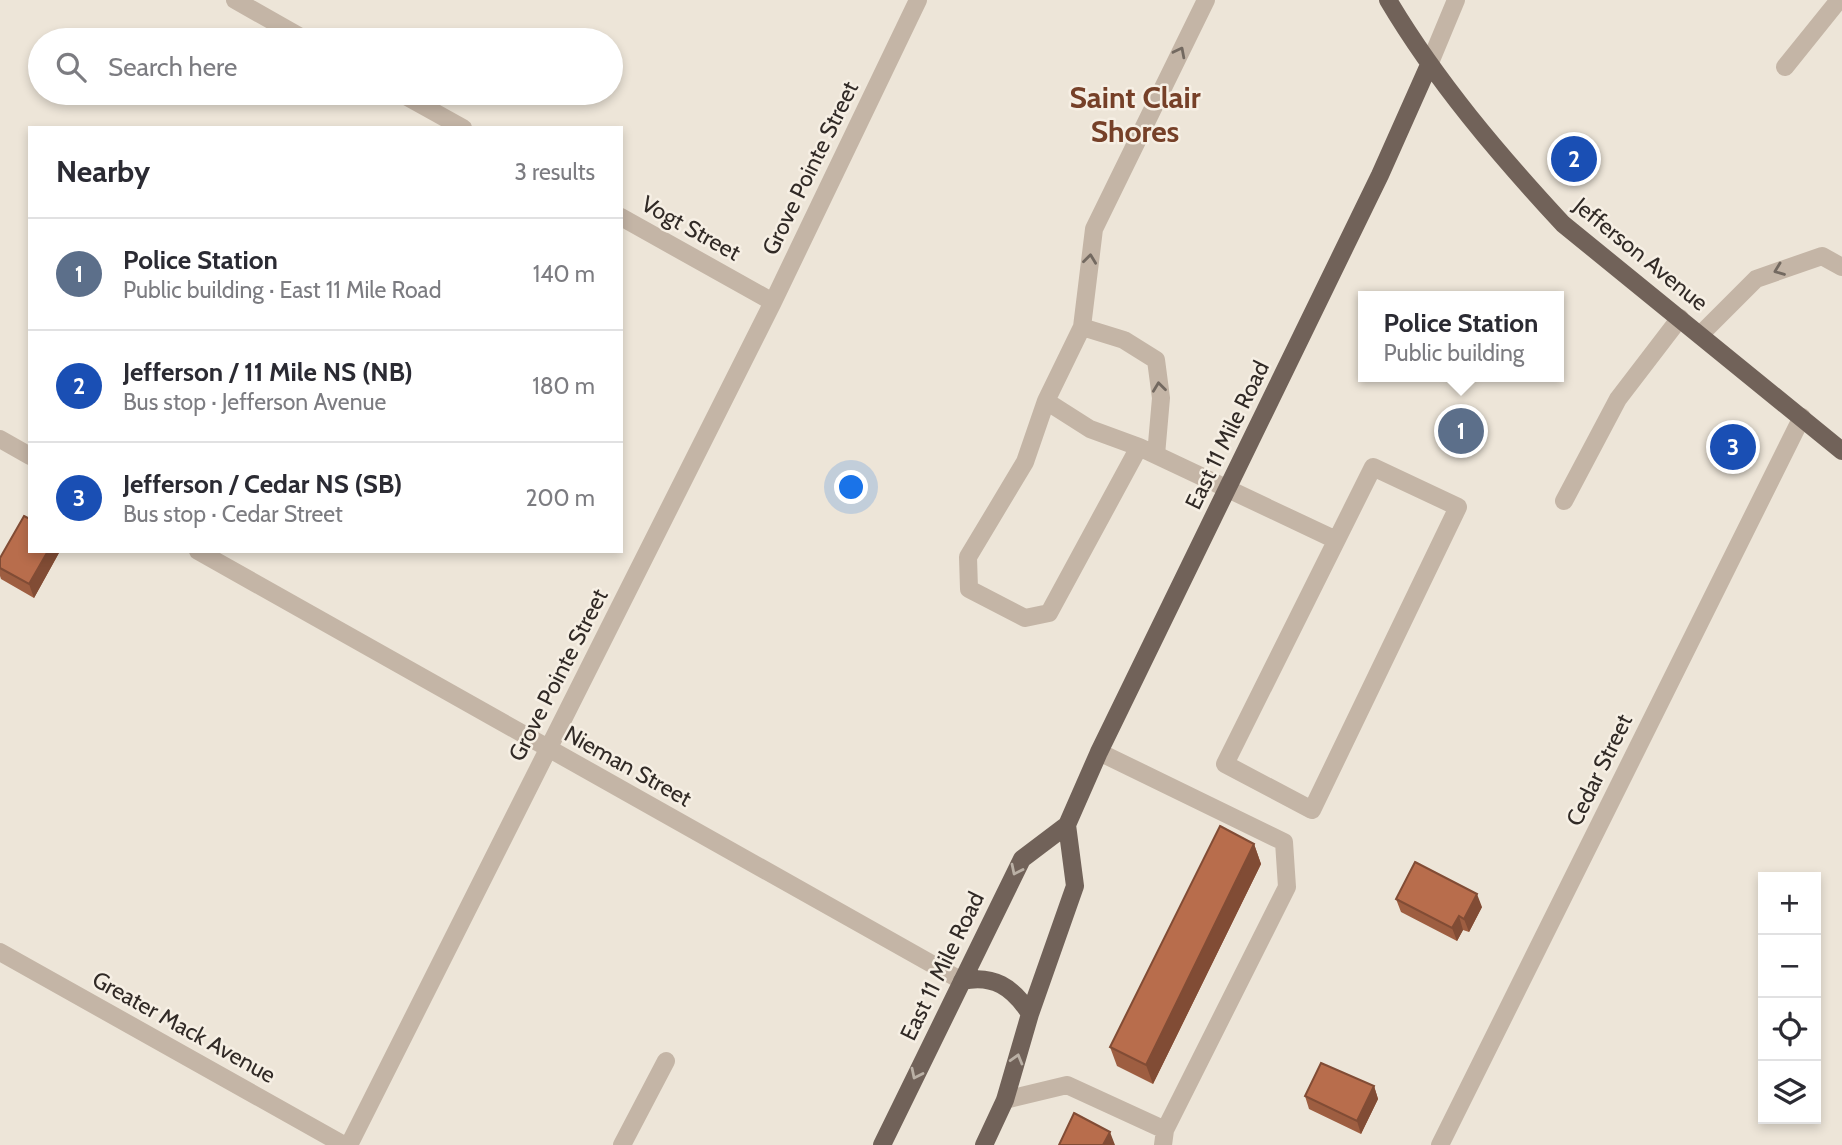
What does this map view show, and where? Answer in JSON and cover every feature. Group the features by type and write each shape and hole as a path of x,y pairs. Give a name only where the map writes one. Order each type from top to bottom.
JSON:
{"main road":[{"name":"Jefferson Avenue","path":"1388,0 1429,65 1524,183 1563,224 1842,451"},
{"name":"East 11 Mile Road","path":"882,1145 1022,859 1067,825 1099,752 1380,175 1429,65"},
{"path":"984,1145 1005,1100 1030,1014 1075,886 1067,825"},
{"path":"961,981 977,978 994,980 1014,993 1030,1014"}],"street":[{"path":"234,0 284,28"},
{"name":"Grove Pointe Street","path":"347,1145 774,302 918,0"},
{"path":"1139,447 1049,613 1025,618 969,589 968,557 1025,462 1046,401 1082,327 1094,229 1206,0"},
{"path":"1429,65 1456,0"},
{"path":"1784,67 1839,0"},
{"path":"422,105 459,126"},
{"name":"Vogt Street","path":"623,218 774,302"},
{"path":"1701,334 1756,279 1822,256 1842,267"},
{"path":"1564,501 1618,399 1680,318"},
{"path":"1082,327 1124,340 1156,360 1161,398 1156,455"},
{"path":"1046,401 1090,429 1139,447 1336,540"},
{"name":"Cedar Street","path":"1440,1145 1802,417"},
{"path":"0,439 28,455"},
{"path":"1373,467 1458,507 1312,810 1225,764 1336,540 1373,467"},
{"name":"Nieman Street","path":"202,553 961,981"},
{"path":"1005,1100 1067,1085 1164,1137 1287,887 1284,842 1099,752"},
{"name":"Greater Mack Avenue","path":"0,952 347,1145"},
{"path":"622,1145 666,1061"}],"building":[{"path":"24,516 28,518 28,553 47,553 29,584 0,568 0,558"},
{"path":"1220,826 1254,844 1146,1065 1110,1047"},
{"path":"1415,862 1477,894 1464,919 1459,916 1452,928 1396,899"},
{"path":"1321,1063 1374,1086 1357,1121 1305,1096"},
{"path":"1074,1113 1110,1132 1103,1145 1059,1145"}],"place":[{"name":"Jefferson / 11 Mile NS (NB)","path":"1574,159"},
{"name":"Police Station","path":"1461,431"},
{"name":"Jefferson / Cedar NS (SB)","path":"1733,447"}],"district":[{"name":"Saint Clair Shores","path":"1135,114"}]}
